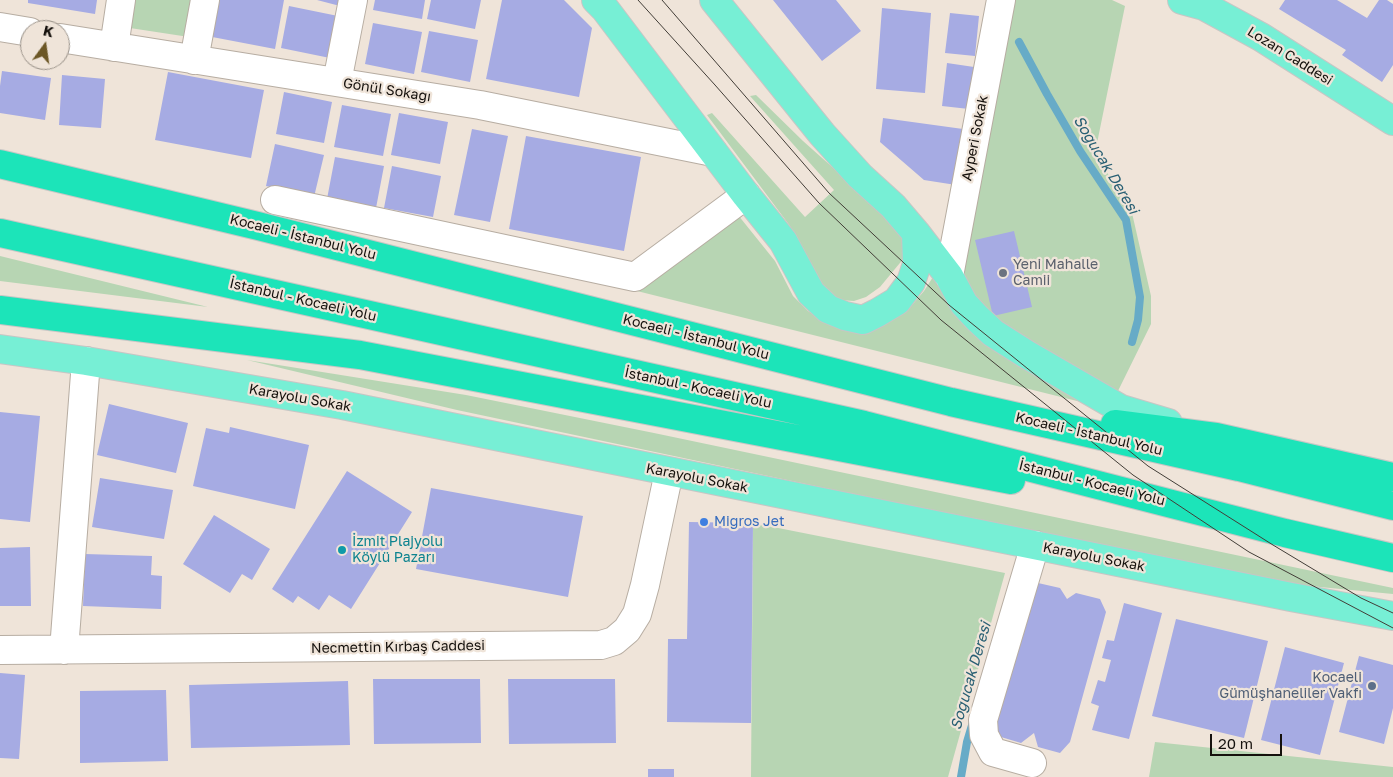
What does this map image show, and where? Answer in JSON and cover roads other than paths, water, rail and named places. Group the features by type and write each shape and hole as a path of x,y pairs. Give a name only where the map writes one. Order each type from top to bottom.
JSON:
{"highway":[{"name":"Kocaeli - İstanbul Yolu","path":"0,164 258,226 951,402 1239,467 1393,506"},
{"path":"0,183 951,402 1216,437 1393,477"},
{"name":"İstanbul - Kocaeli Yolu","path":"0,233 864,425 1393,558"},
{"path":"0,310 360,355 1284,532"}],"main road":[{"path":"596,0 605,9 746,195 784,241 811,293 828,309 845,316 863,320 878,314 897,301 911,282 917,264 916,233"},
{"path":"714,0 822,134 860,176 893,206 916,233 949,276 964,304 993,333 1121,409 1216,437"},
{"name":"Lozan Caddesi","path":"1197,2 1261,37 1391,116"},
{"name":"Karayolu Sokak","path":"0,349 86,361 342,405 1393,616"}],"street":[{"path":"114,47 121,0"},
{"path":"194,60 205,0"},
{"path":"337,82 353,0"},
{"name":"Ayperi Sokak","path":"949,276 1001,0"},
{"path":"0,27 20,30"},
{"name":"Gönül Sokağı","path":"70,40 480,105 713,152"},
{"path":"275,200 635,276 746,195"},
{"path":"64,650 86,361"},
{"name":"Necmettin Kırbaş Caddesi","path":"0,650 601,645 614,641 627,630 636,614 645,585 669,472"},
{"path":"1032,762 993,752 984,735 982,720 1035,545"}],"waterway":[{"name":"Soğucak Deresi","path":"1019,42 1080,151 1126,220 1140,297 1138,320 1132,342"},
{"name":"Soğucak Deresi","path":"961,777 967,742 973,722"}],"tram line":[{"path":"638,0 819,203 941,320 1133,475 1249,552 1393,628"},
{"path":"662,0 829,193 949,305 1148,466 1361,598 1393,613"}],"place":[{"name":"Yeni Mahalle Camii","path":"1003,273"},
{"name":"Migros Jet","path":"704,522"},
{"name":"İzmit Plajyolu Köylü Pazarı","path":"342,550"},
{"name":"Kocaeli Gümüşhaneliler Vakfı","path":"1372,686"}]}
